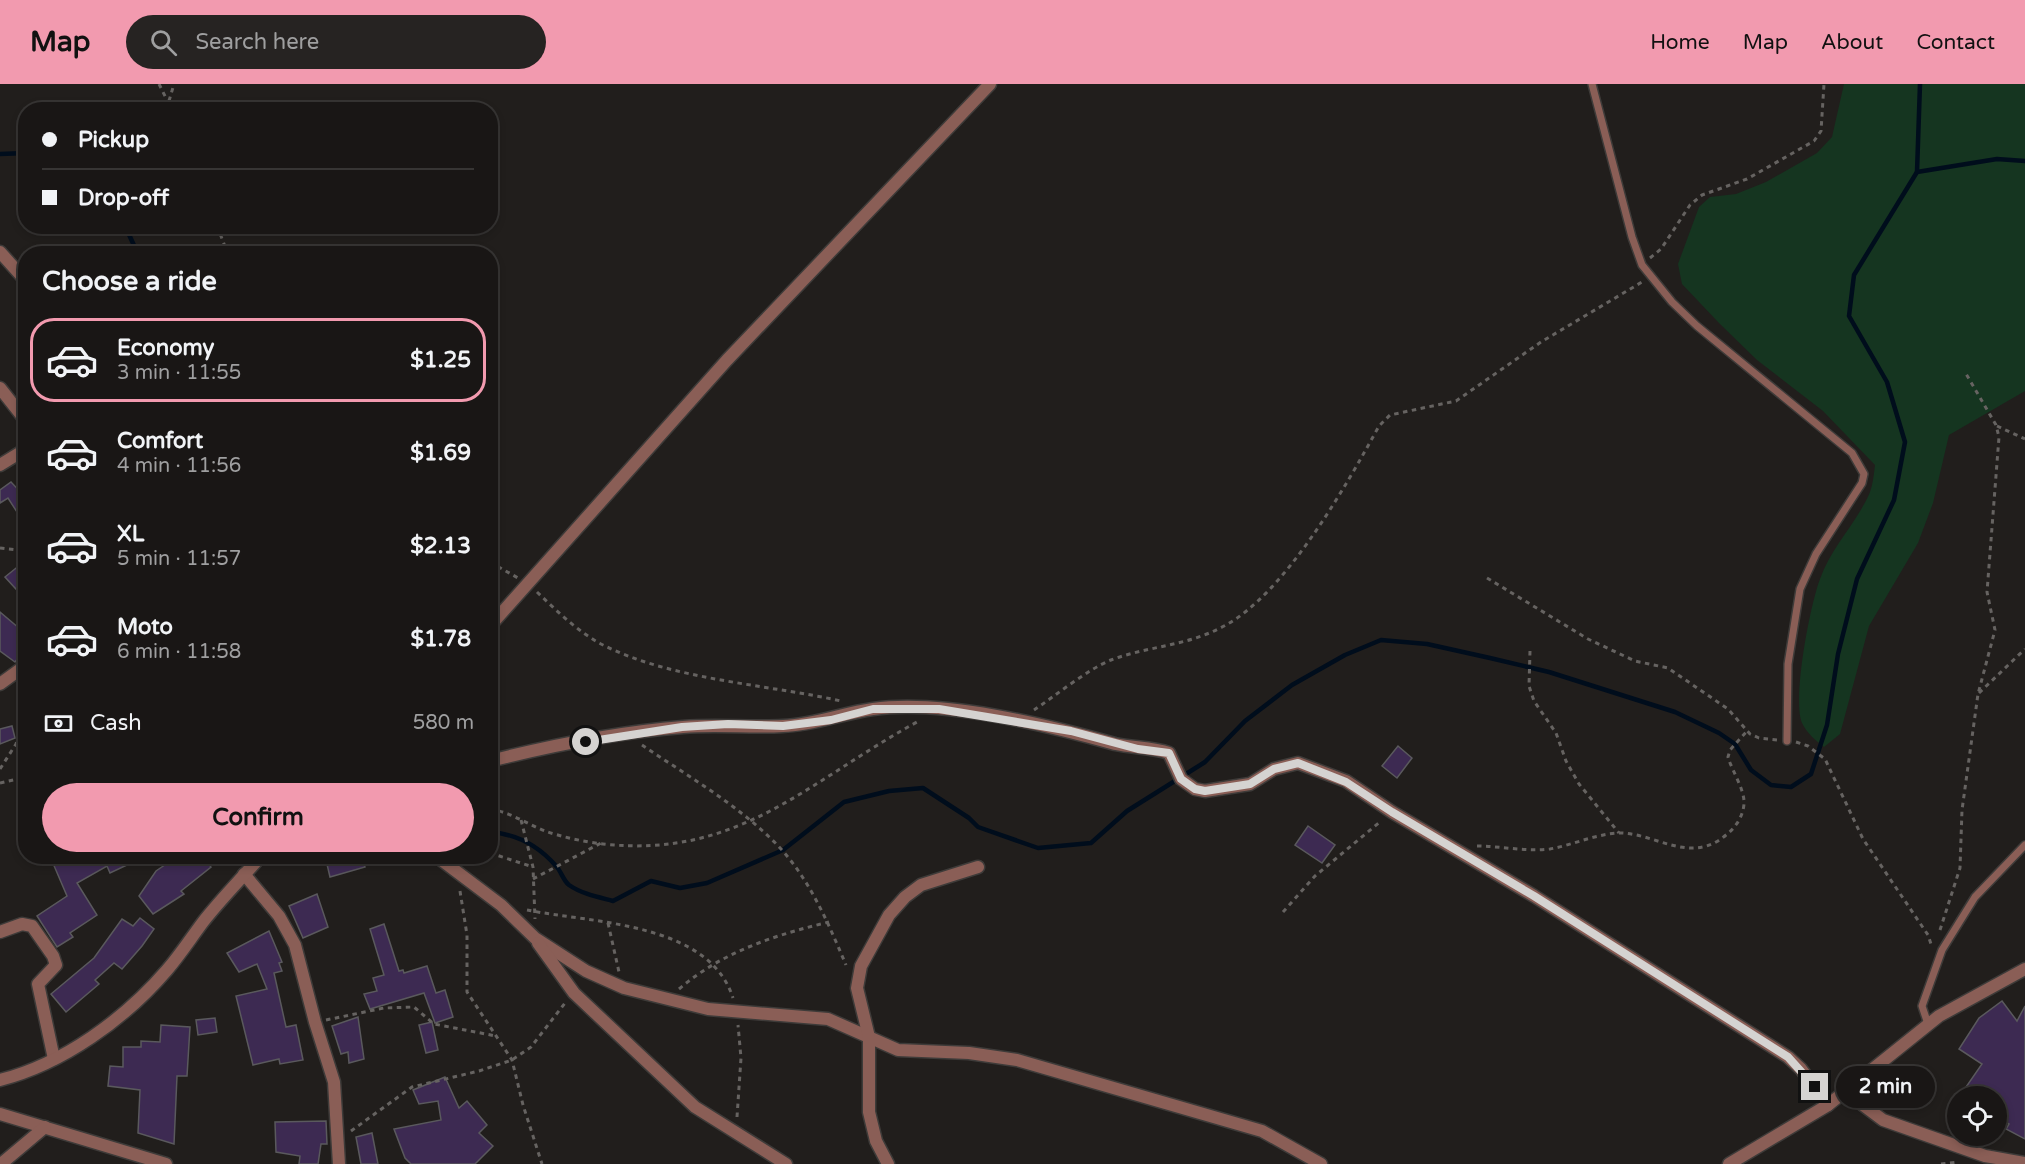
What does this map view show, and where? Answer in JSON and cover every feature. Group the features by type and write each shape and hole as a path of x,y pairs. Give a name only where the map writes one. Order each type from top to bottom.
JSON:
{"street":[{"path":"498,617 727,360 990,84"},
{"path":"0,252 18,273"},
{"path":"0,388 18,411"},
{"path":"0,465 18,454"},
{"path":"0,684 18,670"},
{"path":"498,759 627,735 705,726 783,726 831,720 873,709 939,709 1082,733 1138,749 1169,753 1181,779 1195,789 1205,791 1250,784 1274,769 1298,763 1346,782 1451,849 1534,896 1788,1057 1801,1069 1828,1105"},
{"path":"0,1080 54,1059 98,1032 137,1001 167,969 252,864"},
{"path":"446,864 501,905 535,938 574,993 695,1107 786,1164"},
{"path":"888,1164 876,1141 869,1112 869,1037 857,988 861,966 890,915 905,897 921,885 978,867"},
{"path":"244,873 279,916 296,945 315,1022 334,1082 339,1164"},
{"path":"0,932 22,924 32,926 53,956 56,965 39,984 54,1059"},
{"path":"535,938 586,971 624,988 667,1000 737,1013 828,1019 898,1050 969,1053 1017,1060 1262,1131 1321,1164"},
{"path":"1729,1164 1828,1105 1928,1024 2025,969"},
{"path":"1854,1086 1863,1105 1883,1120 1985,1156 2025,1163"},
{"path":"0,1114 166,1164"},
{"path":"2,1164 45,1127"}],"lane":[{"path":"1592,84 1632,237 1642,265 1672,302 1697,326 1852,453 1864,474 1862,483 1816,554 1800,589 1788,664 1787,741"},
{"path":"1928,1024 1922,1006 1942,950 1975,897 2025,845"}],"path":[{"path":"159,84 169,102"},
{"path":"169,102 174,84"},
{"path":"1642,265 1661,249 1690,205 1702,195 1746,179 1814,141 1821,131 1824,84"},
{"path":"1016,721 1108,661 1194,639 1233,621 1264,598 1304,547 1379,426 1390,415 1456,401 1541,342 1651,276"},
{"path":"1939,935 1944,912 1960,868 1962,810 1978,694 1995,630 1987,592 1999,453 1996,425 1965,372"},
{"path":"1996,425 2025,440"},
{"path":"0,548 18,550"},
{"path":"498,567 529,584 561,614 600,643 635,658 730,681 844,702"},
{"path":"1487,578 1588,639 1635,661 1668,668 1724,705 1747,731 1759,738 1808,746 1825,759 1863,839 1928,935 1935,955 1937,945"},
{"path":"1978,694 2025,649"},
{"path":"1530,651 1529,686 1534,701 1556,733 1566,761 1580,784 1619,833"},
{"path":"498,812 546,832 601,843 647,847 717,836 752,821 804,793 861,755 939,709"},
{"path":"1451,849 1484,846 1531,850 1619,833 1689,849 1723,838 1737,823 1744,803 1728,757 1730,750 1747,731"},
{"path":"627,735 752,821 783,850 829,922 857,988"},
{"path":"0,769 18,738"},
{"path":"0,783 18,779"},
{"path":"1283,912 1315,876 1392,812"},
{"path":"521,820 533,867 535,912"},
{"path":"534,879 601,843"},
{"path":"498,856 533,867"},
{"path":"455,871 464,906 467,935 467,992 512,1060 542,1164"},
{"path":"524,910 608,923 654,934 697,951 714,964 729,987 737,1013 741,1058 734,1133"},
{"path":"667,1000 714,964 782,933 829,922"},
{"path":"608,923 624,988"},
{"path":"339,1142 412,1087 479,1071 512,1060 531,1047 574,993"},
{"path":"315,1022 384,1008 414,1007 434,1024 498,1036"}],"green space":[{"path":"1844,84 2025,84 2025,391 1949,435 1933,503 1918,543 1869,626 1840,734 1824,747 1806,730 1799,711 1807,630 1820,579 1837,546 1865,503 1871,489 1875,465 1823,411 1757,360 1719,323 1682,284 1678,264 1699,207 1710,197 1736,194 1766,182 1817,153 1832,137"}],"building":[{"path":"11,482 18,489 18,514 8,498 0,503 0,490"},
{"path":"18,566 18,591 5,577"},
{"path":"0,612 18,627 18,658 15,662 0,651"},
{"path":"12,726 15,738 0,744 0,729"},
{"path":"1398,746 1412,758 1397,778 1382,766"},
{"path":"1308,826 1335,845 1322,863 1295,845"},
{"path":"53,864 129,864 110,873 107,866 77,883 97,915 70,933 73,937 57,947 37,916 67,896"},
{"path":"166,864 209,864 211,867 181,891 184,894 153,914 139,896 156,871"},
{"path":"327,864 364,864 365,867 330,877"},
{"path":"317,894 328,927 303,938 289,906"},
{"path":"140,918 154,929 142,946 122,969 114,963 95,980 99,984 66,1012 51,994 94,958 122,919 133,926"},
{"path":"384,924 399,971 403,970 404,973 427,966 436,993 445,990 453,1017 435,1023 424,993 370,1009 364,994 377,991 373,978 384,975 370,929"},
{"path":"269,931 282,962 279,963 282,971 274,973 286,1027 296,1025 303,1060 280,1064 279,1059 253,1065 236,996 267,989 257,964 239,972 227,953"},
{"path":"2002,1001 2017,1021 2025,1006 2025,1139 2007,1130 2009,1124 2007,1123 2007,1086 1967,1086 1982,1064 1959,1049 1979,1018"},
{"path":"358,1017 364,1059 349,1063 348,1052 341,1054 332,1026"},
{"path":"215,1018 217,1032 198,1035 196,1020"},
{"path":"432,1022 438,1050 426,1053 419,1025"},
{"path":"161,1025 190,1027 187,1076 177,1076 174,1144 138,1133 140,1090 108,1086 110,1066 123,1067 123,1047 141,1047 141,1041 160,1042"},
{"path":"445,1077 459,1108 467,1101 487,1125 479,1133 493,1146 475,1164 411,1164 405,1158 394,1129 441,1120 438,1101 419,1104 413,1090"},
{"path":"326,1121 327,1144 321,1144 318,1164 299,1164 300,1156 276,1152 275,1122"},
{"path":"372,1133 378,1164 361,1164 356,1137"}],"waterway":[{"path":"498,833 518,838 542,852 558,868 565,881 574,888 613,901 651,881 680,888 707,883 783,850 844,802 889,791 923,788 969,818 978,827 1038,848 1091,843 1127,811 1205,762 1245,721 1292,685 1345,655 1381,640 1427,644 1549,672 1675,712 1719,733 1735,744 1751,770 1771,785 1791,787 1811,774 1827,725 1838,654 1857,579 1894,500 1905,442 1887,382 1849,316 1854,275 1917,172 1920,84"},
{"path":"0,154 18,153"},
{"path":"1917,172 1997,159 2025,161"},
{"path":"129,234 134,246"}],"route":[{"path":"586,742 682,727 728,724 783,726 831,720 873,709 939,709 1071,731 1138,749 1162,750 1169,753 1181,779 1195,789 1205,791 1250,784 1274,769 1298,763 1346,782 1431,837 1534,896 1788,1057 1796,1063 1815,1087"}]}
